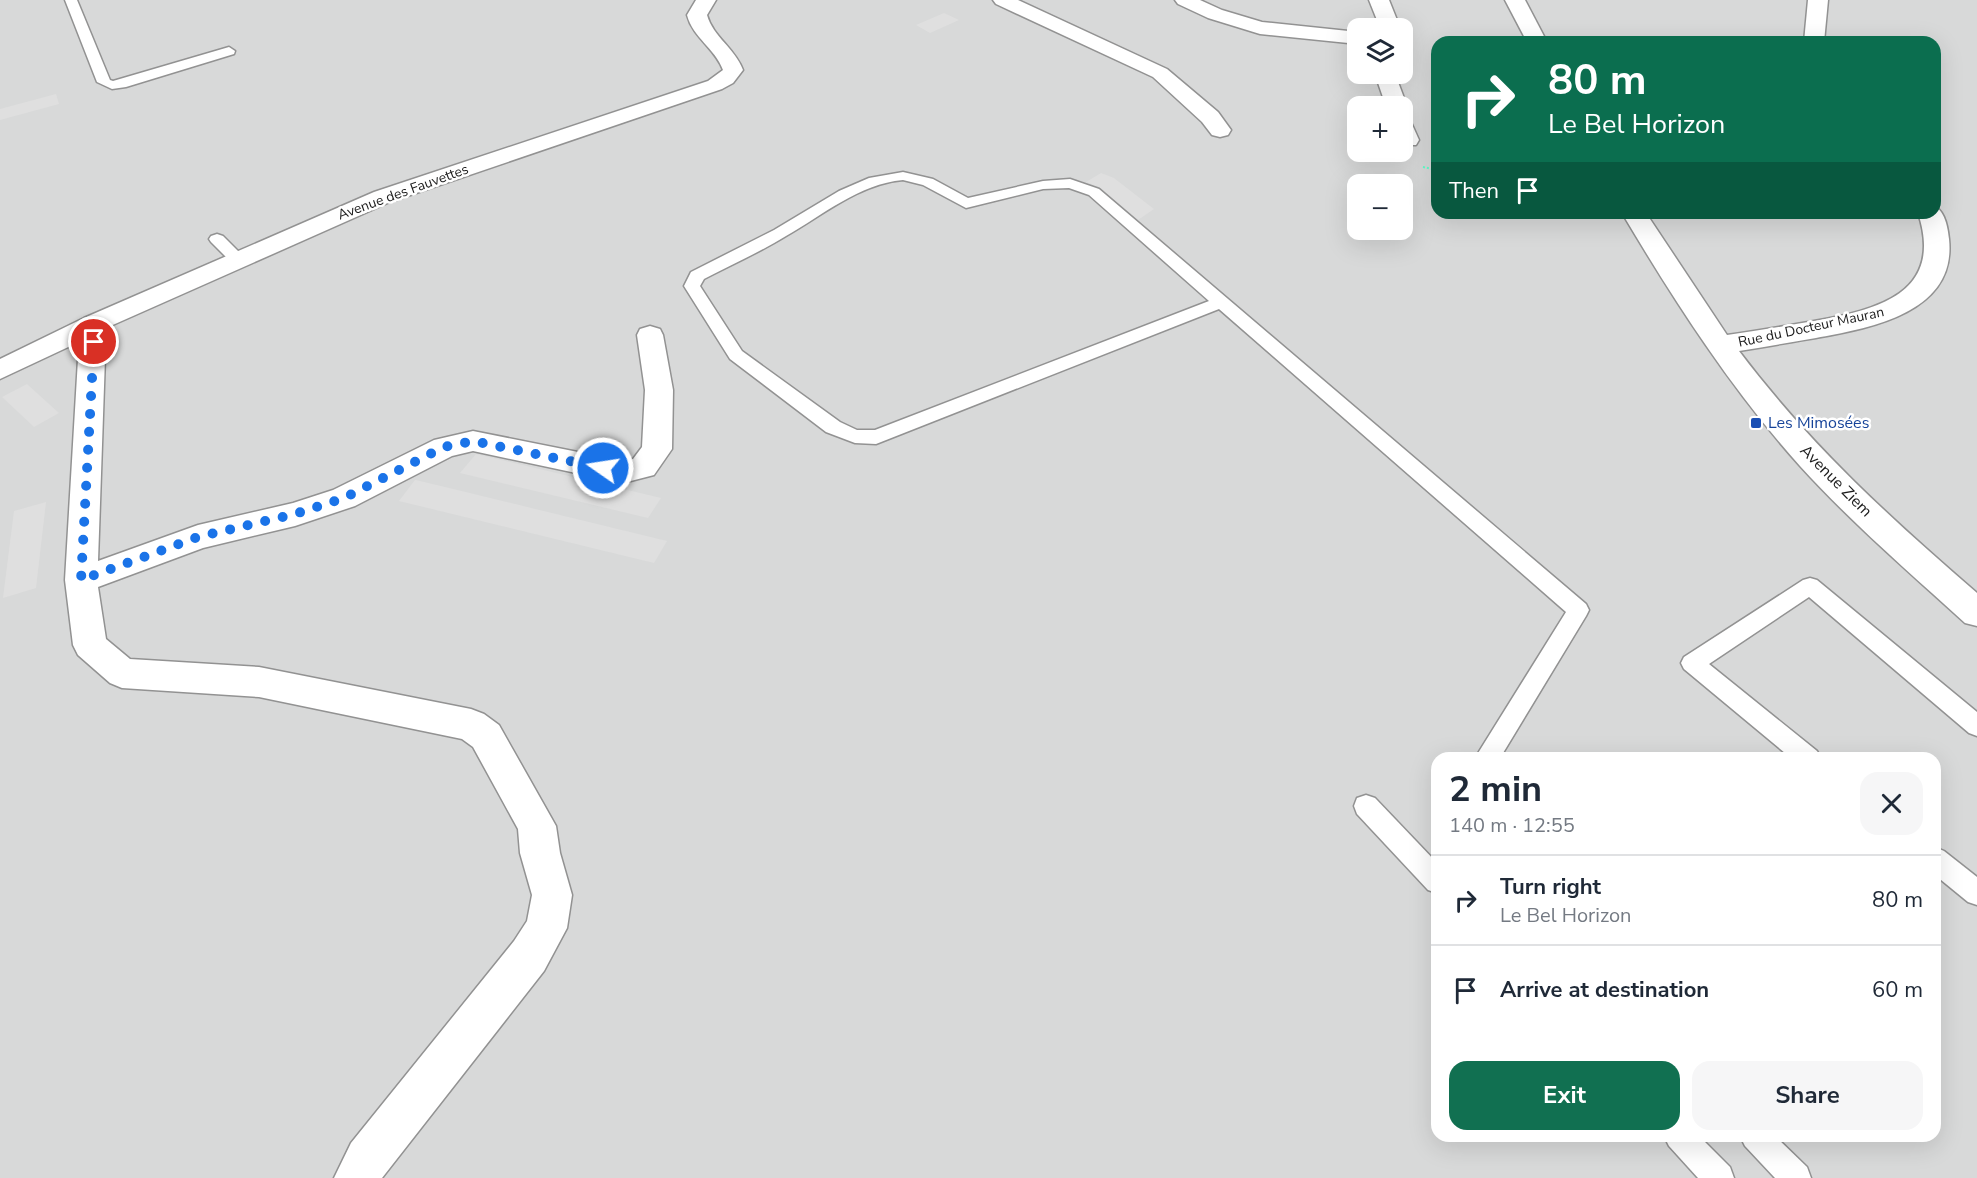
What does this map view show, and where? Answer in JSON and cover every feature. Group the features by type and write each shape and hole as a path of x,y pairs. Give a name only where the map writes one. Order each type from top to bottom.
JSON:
{"street":[{"name":"Avenue des Fauvettes","path":"0,370 93,324 382,197 704,89 726,79 733,70 731,60 699,26 697,15 706,0"},
{"path":"1003,0 1160,73 1210,117 1220,130"},
{"path":"1185,0 1215,14 1260,28 1347,37"},
{"path":"1379,0 1386,18"},
{"path":"1515,0 1534,36"},
{"path":"1814,36 1818,0"},
{"name":"Avenue Ziem","path":"1638,219 1675,282 1720,345 1811,458 1977,613"},
{"name":"Rue du Docteur Mauran","path":"1720,345 1851,322 1892,311 1915,297 1931,276 1938,249 1932,219"},
{"path":"93,324 81,580 90,645 122,673 259,682 471,725 486,736 537,826 540,853 552,895 546,928 529,956 367,1159 357,1178"},
{"path":"81,580 198,537 295,514 344,498 444,447 473,441 623,472 643,467 657,449 659,390 650,335"}],"lane":[{"path":"71,0 104,82 112,85 126,83 230,51"},
{"path":"1221,302 876,437 855,436 833,427 736,356 692,286 697,276 791,228 824,205 872,182 902,176 922,180 966,203 1043,185 1070,183 1094,192 1578,610 1491,752"},
{"path":"217,238 237,259"},
{"path":"1802,752 1692,663 1810,586 1977,726"},
{"path":"1366,806 1431,875"},
{"path":"1941,864 1977,893"},
{"path":"1685,1142 1719,1178"},
{"path":"1761,1142 1796,1178"}],"shaded area":[{"path":"0,0 1977,0 1977,1178 0,1178"},
{"path":"944,13 959,20 930,33 916,25"},
{"path":"56,94 59,104 0,120 0,109"},
{"path":"1101,173 1114,178 1154,209 1138,220 1099,187 1086,182"},
{"path":"27,384 59,413 34,427 2,397"},
{"path":"476,454 661,498 648,518 460,473"},
{"path":"415,480 667,541 654,563 399,501"},
{"path":"46,502 36,588 3,598 14,511"}],"place":[{"name":"Les Mimosées","path":"1756,423"}],"route":[{"path":"94,342 81,580 198,537 295,514 344,498 444,447 473,441 603,468"}]}
